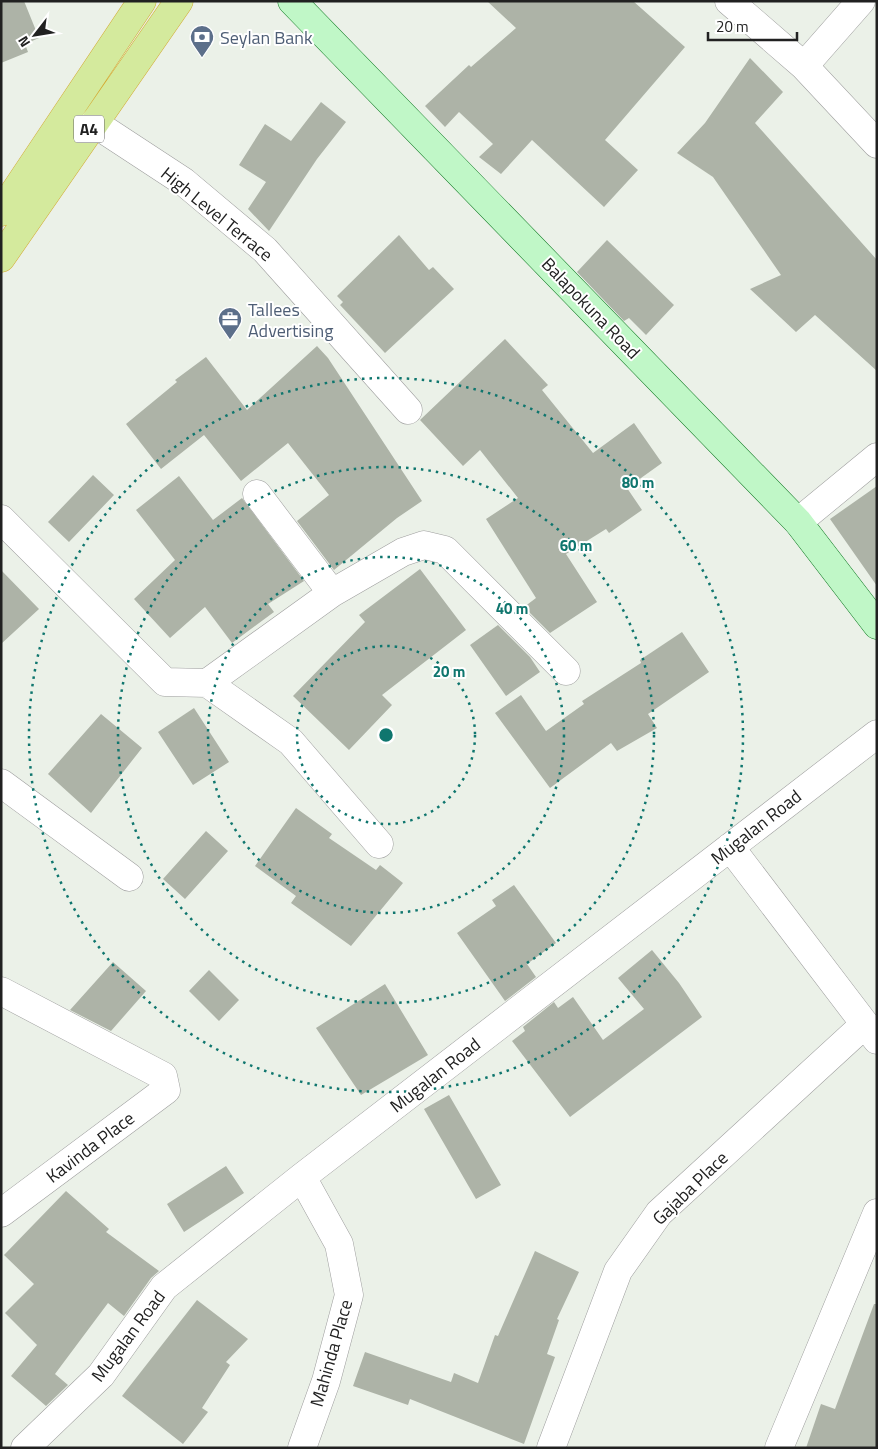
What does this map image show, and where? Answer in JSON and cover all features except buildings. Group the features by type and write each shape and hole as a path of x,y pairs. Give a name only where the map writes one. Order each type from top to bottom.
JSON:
{"highway":[{"name":"A4","path":"1,212 142,1"},
{"name":"A4","path":"1,258 179,1"}],"main road":[{"name":"Balapokuna Road","path":"292,1 798,522 877,625"}],"street":[{"path":"729,1 804,66 877,144"},
{"path":"804,66 861,1"},
{"name":"High Level Terrace","path":"94,123 184,182 265,250 408,410"},
{"path":"798,522 877,457"},
{"path":"258,494 332,593"},
{"path":"1,519 165,682 207,683 291,742 379,844"},
{"path":"207,683 332,593 403,552 424,545 445,550 566,671"},
{"name":"Mugalan Road","path":"25,1448 101,1375 164,1287 302,1177 877,734"},
{"path":"1,783 129,877"},
{"path":"730,847 871,1032"},
{"name":"Kavinda Place","path":"1,991 163,1076 166,1090 1,1213"},
{"name":"Gajaba Place","path":"551,1448 618,1271 659,1213 871,1032"},
{"name":"Mahinda Place","path":"302,1177 339,1244 350,1295 326,1381 302,1448"},
{"path":"779,1448 877,1213"}],"place":[{"name":"Seylan Bank","path":"202,58"},
{"name":"Tallees Advertising","path":"230,340"}]}
